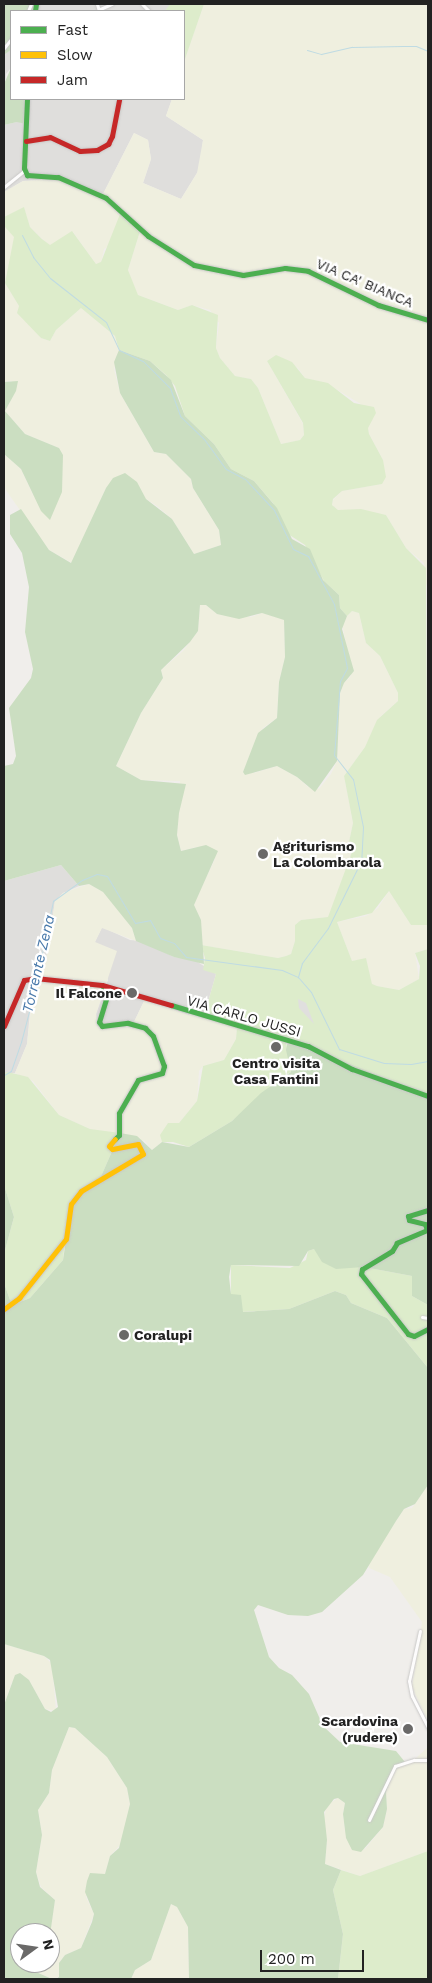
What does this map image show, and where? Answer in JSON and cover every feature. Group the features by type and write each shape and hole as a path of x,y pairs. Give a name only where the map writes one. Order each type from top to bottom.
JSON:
{"street":[{"path":"96,4 99,10 112,4"},
{"path":"4,187 24,171 27,100"},
{"path":"26,141 50,137 80,151 97,150 108,144 112,136 119,100"},
{"name":"VIA CA' BIANCA","path":"24,171 33,176 65,179 106,198 148,236 194,265 243,275 285,268 308,271 378,304 428,320"},
{"name":"VIA CARLO JUSSI","path":"4,1026 24,980 38,978 46,981 102,986 308,1046 352,1069 428,1096"},
{"path":"4,1309 19,1298 66,1239 72,1204 81,1191 143,1154 138,1144 112,1149 109,1146 119,1135 119,1113 138,1080 162,1073 164,1066 153,1036 145,1028 128,1023 102,1026 99,1022 107,996 102,986"},
{"path":"428,1210 408,1216 409,1220 425,1224 427,1230 397,1243 392,1251 362,1269 361,1274 408,1334 414,1336 428,1329"},
{"path":"422,1316 428,1318"},
{"path":"420,1631 409,1681 412,1696 428,1728"},
{"path":"369,1820 395,1766 414,1760 428,1760"}],"shaded area":[{"path":"38,4 170,4 170,10 38,10"},
{"path":"10,51 10,69 6,74 4,92 4,54"},
{"path":"26,100 172,100 166,116 203,140 200,168 181,199 143,183 151,159 148,140 134,133 102,196 57,179 23,181 4,192 4,125 17,122"},
{"path":"61,865 79,886 63,893 55,901 47,954 31,1000 27,1044 15,1073 4,1073 4,881"},
{"path":"102,927 130,940 142,941 174,957 193,959 216,974 204,1016 191,1011 189,1015 145,999 134,1022 101,1029 97,1026 96,1014 108,980 95,942"},
{"path":"298,999 306,1003 314,1024 299,1008"}],"green space":[{"path":"4,4 38,4 37,10 10,10 10,51 5,54"},
{"path":"170,4 204,4 185,59 185,10 166,10"},
{"path":"204,4 428,4 428,588 425,582 424,563 406,548 386,515 338,510 332,505 333,500 342,491 382,484 383,460 369,434 364,406 326,383 305,378 298,368 276,356 267,361 303,424 304,435 300,440 281,444 258,388 251,379 235,376 220,358 216,348 219,323 210,310 192,305 178,310 138,295 128,270 141,228 104,249 101,263 96,264 73,232 50,246 30,227 24,208 4,217 4,192 23,181 57,179 102,196 134,133 148,140 151,159 143,183 181,199 197,173 203,140 166,116 172,100 185,100 185,59"},
{"path":"10,70 10,100 26,100 26,124 17,122 4,125 4,84"},
{"path":"24,207 30,227 42,239 50,245 72,231 96,264 101,262 122,209 135,220 141,228 128,270 138,295 178,310 192,305 218,315 216,348 220,358 235,376 251,379 258,388 281,444 300,440 304,435 303,423 267,361 276,355 292,362 305,378 328,383 354,403 374,407 376,413 368,428 369,434 383,460 386,477 382,484 342,491 333,499 332,505 338,510 361,509 386,515 406,548 426,568 428,925 411,925 389,891 372,913 337,922 352,961 366,958 372,984 377,986 399,990 419,979 420,966 415,953 428,949 428,1095 286,1042 291,1072 283,1076 232,1121 189,1147 173,1142 162,1142 160,1135 168,1123 179,1123 197,1101 203,1066 224,1060 236,1039 237,1027 204,1016 216,974 203,970 205,958 201,945 278,958 291,954 295,941 295,925 301,920 328,917 352,852 349,842 353,823 344,776 365,747 377,720 398,701 398,693 380,656 366,643 359,613 352,611 347,616 340,608 339,595 324,581 305,545 288,534 273,503 254,481 231,469 214,444 185,416 175,386 166,375 150,361 119,350 115,336 81,308 56,330 50,341 41,338 17,313 19,306 5,283 14,237 4,226 4,217"},
{"path":"4,226 14,236 15,242 5,283 32,327 41,338 50,341 56,330 81,308 115,336 119,350 114,369 120,393 154,452 166,454 191,479 193,488 219,530 221,545 194,554 172,519 157,506 146,499 106,488 72,563 49,550 12,499 4,487 4,454 21,469 33,495 59,448 25,434 5,411 11,400 12,381 4,382"},
{"path":"119,350 150,361 171,380 185,416 214,444 231,469 254,481 277,508 292,539 310,549 323,580 339,595 340,608 347,616 342,629 354,671 344,683 340,693 337,761 315,792 297,777 277,766 245,775 243,772 258,733 277,718 279,682 285,657 284,620 262,613 239,619 217,614 206,605 200,605 198,631 190,642 161,670 163,678 141,713 116,766 141,780 186,784 179,813 177,835 181,851 206,845 218,851 194,905 201,920 204,964 174,957 136,941 132,928 103,892 89,884 79,886 61,865 4,881 4,766 13,764 16,756 9,708 31,678 33,669 25,632 29,587 22,553 10,534 10,515 21,509 49,550 71,563 106,488 113,478 125,473 137,482 146,499 172,519 194,554 221,545 219,530 193,488 191,479 166,454 154,452 120,393 114,362"},
{"path":"18,381 16,391 5,411 25,434 59,448 63,455 62,492 50,520 41,511 21,469 4,454 4,382"},
{"path":"200,605 206,605 217,614 251,617 262,613 284,619 285,657 279,682 277,718 263,728 243,772 254,773 277,766 297,777 308,787 319,789 331,774 337,761 340,693 344,683 351,676 342,621 352,611 359,613 366,643 380,656 398,693 398,701 381,716 365,747 344,776 353,823 349,842 352,852 329,917 301,920 295,925 295,941 291,954 278,958 201,945 201,920 193,905 215,859 197,847 181,851 177,835 180,781 141,780 116,766 141,713 163,678 161,670 183,651 198,631"},
{"path":"89,884 103,892 113,903 132,928 136,941 102,928 95,942 117,951 96,1014 97,1026 101,1029 134,1022 145,999 189,1015 191,1011 237,1027 236,1039 224,1060 203,1066 199,1071 197,1101 179,1123 168,1123 161,1135 162,1142 152,1150 145,1141 90,1129 59,1115 33,1081 15,1073 27,1044 34,985 47,954 55,901 63,893"},
{"path":"389,891 411,925 428,925 428,949 415,953 419,979 399,990 372,985 366,959 352,961 337,922 366,916 378,908"},
{"path":"288,1040 428,1095 428,1305 412,1296 412,1276 364,1267 336,1269 322,1262 314,1249 308,1251 299,1266 231,1265 229,1277 231,1294 241,1295 243,1312 289,1309 335,1291 346,1295 351,1303 387,1318 428,1368 428,1485 415,1504 404,1509 363,1575 322,1612 308,1616 288,1615 258,1605 254,1610 269,1657 279,1668 292,1675 309,1694 323,1726 340,1742 396,1751 405,1762 394,1768 386,1792 387,1809 383,1827 361,1852 352,1850 346,1838 343,1814 345,1803 338,1798 334,1799 324,1812 327,1840 325,1864 341,1870 333,1890 343,1934 338,1979 189,1979 188,1927 177,1907 171,1904 151,1960 135,1970 131,1979 56,1979 60,1973 60,1962 65,1955 81,1948 92,1922 94,1914 85,1892 87,1881 90,1873 105,1874 110,1856 119,1848 130,1804 127,1788 107,1757 75,1728 69,1727 52,1770 49,1793 38,1810 42,1835 36,1872 40,1887 55,1900 52,1923 10,1923 10,1973 38,1973 52,1979 4,1979 4,1705 15,1675 20,1673 29,1680 45,1709 51,1712 58,1707 50,1660 44,1656 4,1644 4,1283 10,1300 15,1304 30,1298 63,1260 71,1207 77,1197 99,1181 120,1133 137,1136 152,1150 162,1142 189,1147 232,1121 261,1093 291,1072 286,1050"},
{"path":"8,1072 28,1077 59,1115 90,1129 120,1133 99,1181 65,1240 63,1260 30,1298 15,1304 10,1300 4,1283 4,1254 14,1217 4,1185 4,1073"},
{"path":"4,1185 14,1217 4,1254"},
{"path":"314,1249 364,1267 412,1276 412,1296 428,1305 428,1368 387,1318 351,1303 346,1295 335,1291 289,1309 242,1312 231,1294 231,1265 290,1268 306,1260 308,1251"},
{"path":"428,1485 428,1721 412,1687 422,1622 390,1577 369,1568 368,1562 404,1509 412,1508"},
{"path":"4,1644 44,1656 52,1664 56,1711 45,1709 29,1680 12,1682 4,1705"},
{"path":"69,1727 75,1728 107,1757 127,1788 130,1804 122,1843 110,1856 105,1874 99,1875 86,1897 94,1914 81,1948 65,1955 60,1962 60,1923 52,1923 55,1900 41,1887 36,1872 42,1835 38,1810 49,1793 52,1770"},
{"path":"428,1747 428,1851 360,1876 325,1864 327,1840 323,1822 327,1805 338,1798 345,1803 343,1814 345,1831 365,1849 383,1827 387,1809 386,1792 394,1768 416,1758"},
{"path":"428,1851 428,1979 338,1979 343,1934 333,1890 341,1870 360,1876"},
{"path":"171,1904 177,1907 188,1927 189,1979 131,1979 135,1970 151,1960"},
{"path":"38,1973 59,1973 59,1977 52,1979"}],"waterway":[{"path":"307,50 321,54 352,47 416,46 428,51"},
{"path":"22,235 33,257 50,278 106,322 119,350 143,361 170,388 180,416 204,439 226,469 245,479 274,510 293,549 308,556 334,604 347,668 340,681 334,755 353,779 363,827 361,861 328,928 302,963 298,977"},
{"name":"Torrente Zena","path":"37,977 53,901 82,880 97,874 107,876 135,923 150,920 160,938 174,943 186,957 282,970 298,977 311,992 339,1049 384,1063 411,1064 428,1061"},
{"name":"Torrente Zena","path":"4,1075 11,1071 21,1042 37,981"}],"traffic: fast":[{"path":"35,10 36,4"},
{"path":"27,100 24,168 27,175 58,177 106,198 148,236 194,265 243,275 285,268 308,271 378,305 428,320"},
{"path":"102,985 107,996 99,1022 102,1026 128,1023 145,1028 153,1036 164,1066 162,1073 138,1080 119,1113 119,1135 115,1139"},
{"path":"171,1005 308,1046 352,1069 428,1096"},
{"path":"428,1210 408,1216 409,1220 425,1224 427,1230 397,1243 392,1251 362,1269 361,1274 408,1334 414,1336 428,1329"}],"traffic: slow":[{"path":"4,1309 19,1298 66,1239 71,1204 81,1191 143,1154 138,1144 112,1149 109,1146 115,1139"}],"traffic: jam":[{"path":"26,141 50,137 80,151 97,150 108,144 112,136 119,100"},
{"path":"4,1026 24,980 35,978 102,985 171,1005"}],"place":[{"name":"Agriturismo La Colombarola","path":"263,854"},
{"name":"Il Falcone","path":"132,993"},
{"name":"Centro visita Casa Fantini","path":"276,1047"},
{"name":"Coralupi","path":"124,1335"},
{"name":"Scardovina (rudere)","path":"408,1729"}]}
